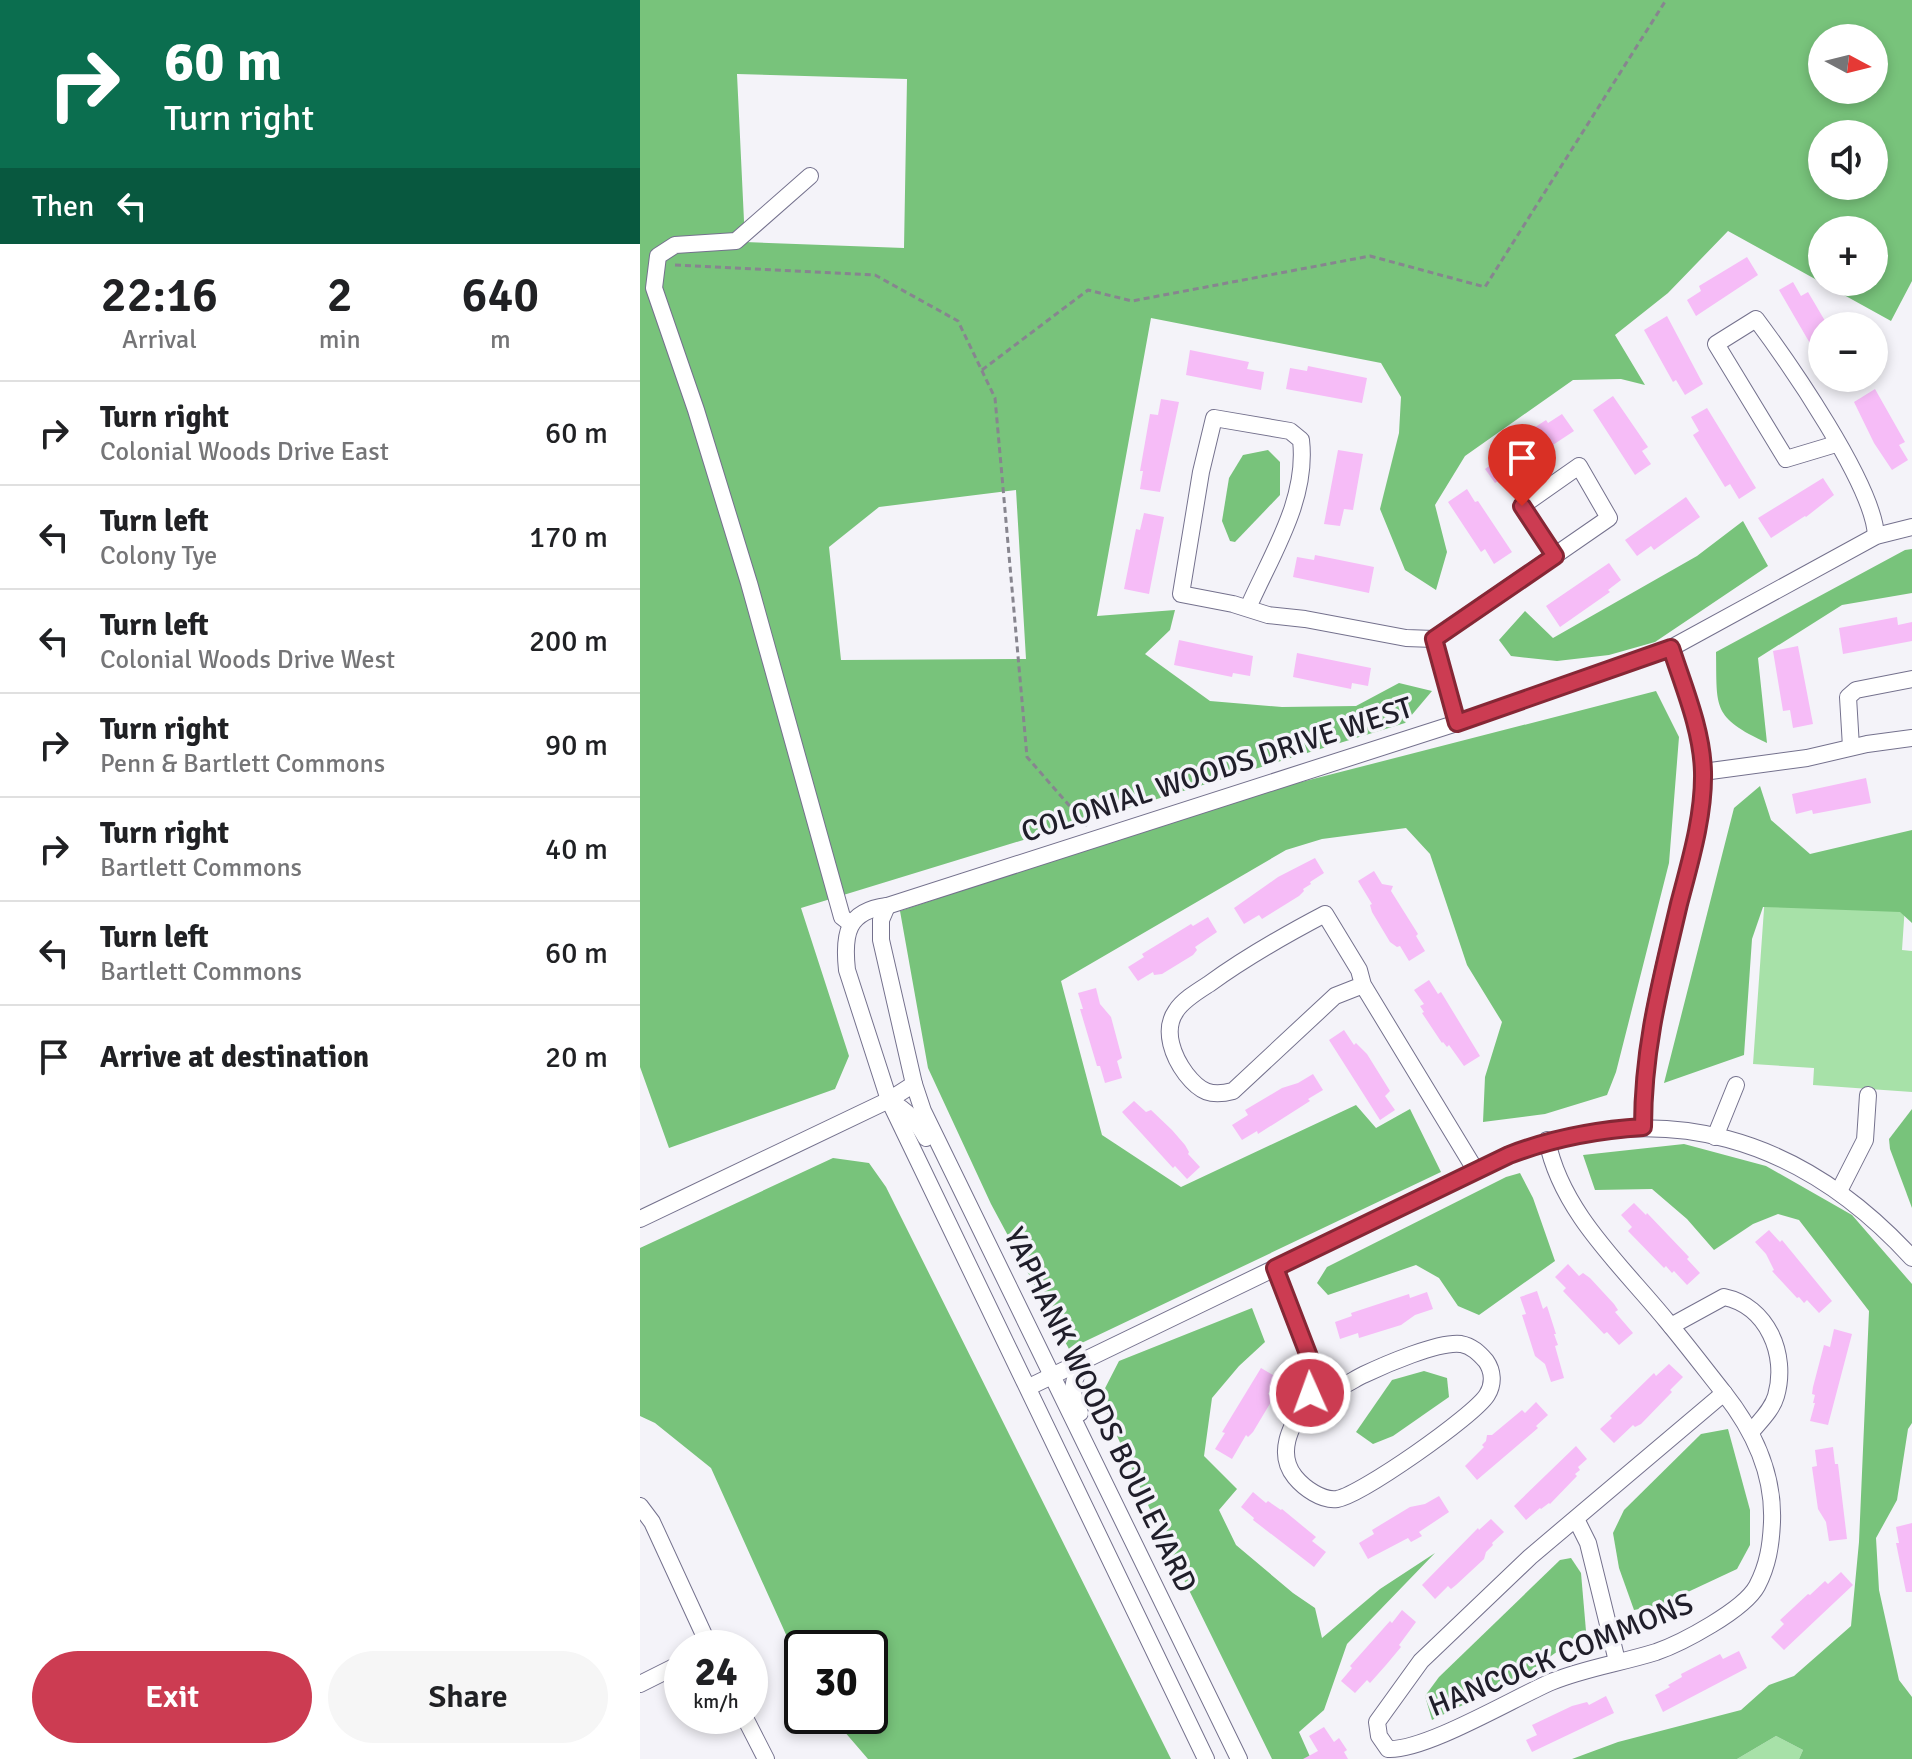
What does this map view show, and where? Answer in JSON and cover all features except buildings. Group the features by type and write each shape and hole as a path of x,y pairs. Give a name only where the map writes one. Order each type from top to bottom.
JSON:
{"street":[{"path":"810,176 736,241 675,245 658,256 654,288 696,410 749,583 842,917 851,924 870,908 887,906"},
{"path":"1836,444 1786,459 1716,344 1756,319 1784,357 1836,444 1857,480 1875,522 1876,536"},
{"path":"1248,608 1298,492 1303,458 1301,440 1290,431 1214,418 1201,472 1181,594 1268,615 1406,638 1434,639 1555,556 1609,518 1579,466 1522,506 1555,556"},
{"name":"COLONIAL WOODS DRIVE WEST","path":"887,906 1457,723 1671,648 1876,536 1912,527"},
{"path":"1434,639 1457,723"},
{"path":"1643,1127 1648,1042 1687,874 1703,772 1693,716 1671,648"},
{"path":"1851,747 1848,697 1856,690 1912,679"},
{"path":"1703,772 1807,758 1851,747 1912,738"},
{"name":"YAPHANK WOODS BOULEVARD","path":"887,906 881,920 881,940 923,1111 986,1246 1239,1759"},
{"path":"1363,985 1335,996 1233,1091 1206,1094 1191,1081 1176,1060 1170,1037 1175,1011 1237,964 1325,914 1359,970 1363,985 1476,1171"},
{"name":"YAPHANK WOODS BOULEVARD","path":"851,924 845,951 847,970 889,1100 1206,1759"},
{"path":"640,1219 889,1100 914,1084"},
{"path":"1715,1137 1736,1085"},
{"path":"1839,1191 1865,1140 1868,1095"},
{"path":"889,1100 906,1110 918,1124 974,1238 986,1246"},
{"path":"1029,1387 1476,1171 1547,1140 1601,1129 1643,1127 1715,1137 1741,1143 1796,1165 1839,1191 1869,1215 1912,1258"},
{"name":"HANCOCK COMMONS","path":"1547,1140 1551,1162 1567,1193 1611,1255 1724,1393 1751,1432 1773,1496 1770,1555 1756,1589 1731,1611 1690,1637 1657,1651 1571,1674 1403,1750 1388,1749 1379,1736 1377,1722 1421,1661 1530,1557 1724,1393"},
{"path":"1275,1268 1315,1372 1288,1437 1285,1453 1290,1470 1303,1486 1322,1496 1337,1499 1437,1438 1488,1395 1493,1378 1489,1365 1477,1350 1460,1344 1398,1359 1338,1388 1311,1387"},
{"path":"1671,1326 1724,1297 1749,1306 1765,1323 1774,1340 1777,1387 1768,1412 1751,1432"},
{"path":"1036,1345 1057,1358 1084,1361"},
{"path":"1084,1361 1074,1377 1073,1400 1111,1476 1107,1491"},
{"path":"640,1506 652,1522 702,1630"},
{"path":"1576,1519 1588,1543 1617,1661"},
{"path":"640,1684 664,1672"},
{"path":"751,1734 759,1757"}],"path":[{"path":"982,370 1088,290 1132,301 1370,256 1485,287 1666,0"},
{"path":"657,264 875,275 958,321 995,398 1027,757 1097,838"}],"green space":[{"path":"640,0 1912,0 1912,281 1891,321 1888,312 1875,312 1846,296 1888,296 1888,216 1808,216 1808,275 1728,231 1668,293 1615,335 1645,385 1621,379 1573,380 1465,456 1435,505 1447,552 1436,590 1405,570 1380,509 1399,433 1401,397 1381,363 1151,318 1097,616 1175,610 1170,630 1145,654 1210,701 1282,707 1356,706 1399,683 1432,691 1405,723 801,908 849,1056 835,1089 669,1148 640,1067","holes":["737,74 907,79 904,248 745,242","1016,490 1026,659 841,660 829,547 879,507"]},
{"path":"1268,450 1280,462 1280,495 1235,542 1230,541 1222,521 1229,478 1243,455"},
{"path":"1743,521 1768,566 1655,642 1609,655 1557,661 1511,656 1499,640 1525,611 1553,638 1697,556"},
{"path":"1912,549 1912,593 1842,605 1758,658 1767,743 1727,718 1718,699 1716,652"},
{"path":"1656,691 1679,737 1669,863 1616,1072 1607,1095 1545,1114 1483,1122 1485,1077 1502,1022 1467,965 1430,854 1406,828 1322,839 1286,850 1061,981 1102,1135 1181,1187 1356,1105 1376,1128 1410,1109 1441,1172 1069,1349 991,1204 928,1068 900,911 1243,797"},
{"path":"1760,786 1771,820 1810,854 1912,830 1912,923 1900,912 1763,907 1752,939 1744,1055 1664,1083 1734,808"},
{"path":"1765,895 1905,905 1902,950 1912,951 1912,1092 1813,1085 1814,1068 1753,1064"},
{"path":"1912,1109 1912,1208 1889,1139"},
{"path":"1684,1144 1766,1166 1852,1215 1912,1284 1912,1423 1908,1429 1897,1500 1876,1538 1879,1590 1899,1680 1912,1697 1912,1759 1799,1759 1803,1750 1776,1736 1737,1759 1572,1759 1618,1742 1741,1710 1769,1685 1794,1676 1851,1626 1859,1542 1869,1311 1799,1220 1778,1214 1753,1224 1714,1250 1687,1219 1652,1189 1595,1190 1583,1155"},
{"path":"833,1158 869,1163 886,1187 1171,1759 868,1759 846,1734 888,1734 888,1630 784,1630 711,1468 655,1423 640,1416 640,1248"},
{"path":"1520,1173 1533,1198 1555,1261 1479,1315 1458,1306 1439,1278 1416,1265 1328,1295 1317,1283 1327,1267 1506,1177"},
{"path":"1252,1308 1265,1342 1212,1398 1204,1456 1237,1489 1219,1510 1236,1545 1315,1608 1322,1638 1380,1589 1435,1553 1347,1644 1324,1710 1299,1732 1311,1759 1272,1759 1157,1525 1100,1398 1119,1361"},
{"path":"1424,1371 1447,1378 1449,1397 1393,1436 1373,1444 1356,1432 1392,1380"},
{"path":"1728,1429 1750,1510 1750,1545 1737,1569 1660,1605 1634,1610 1619,1568 1613,1533 1624,1510 1701,1434"},
{"path":"1571,1558 1581,1573 1586,1631 1523,1676 1432,1720 1425,1696 1439,1677 1560,1560"},
{"path":"1776,1736 1803,1750 1799,1759 1737,1759"}],"route":[{"path":"1310,1393 1315,1372 1275,1268 1509,1155 1547,1140 1601,1129 1643,1127 1646,1054 1652,1017 1698,817 1703,772 1697,730 1671,648 1457,723 1434,639 1555,556 1522,506"}]}
